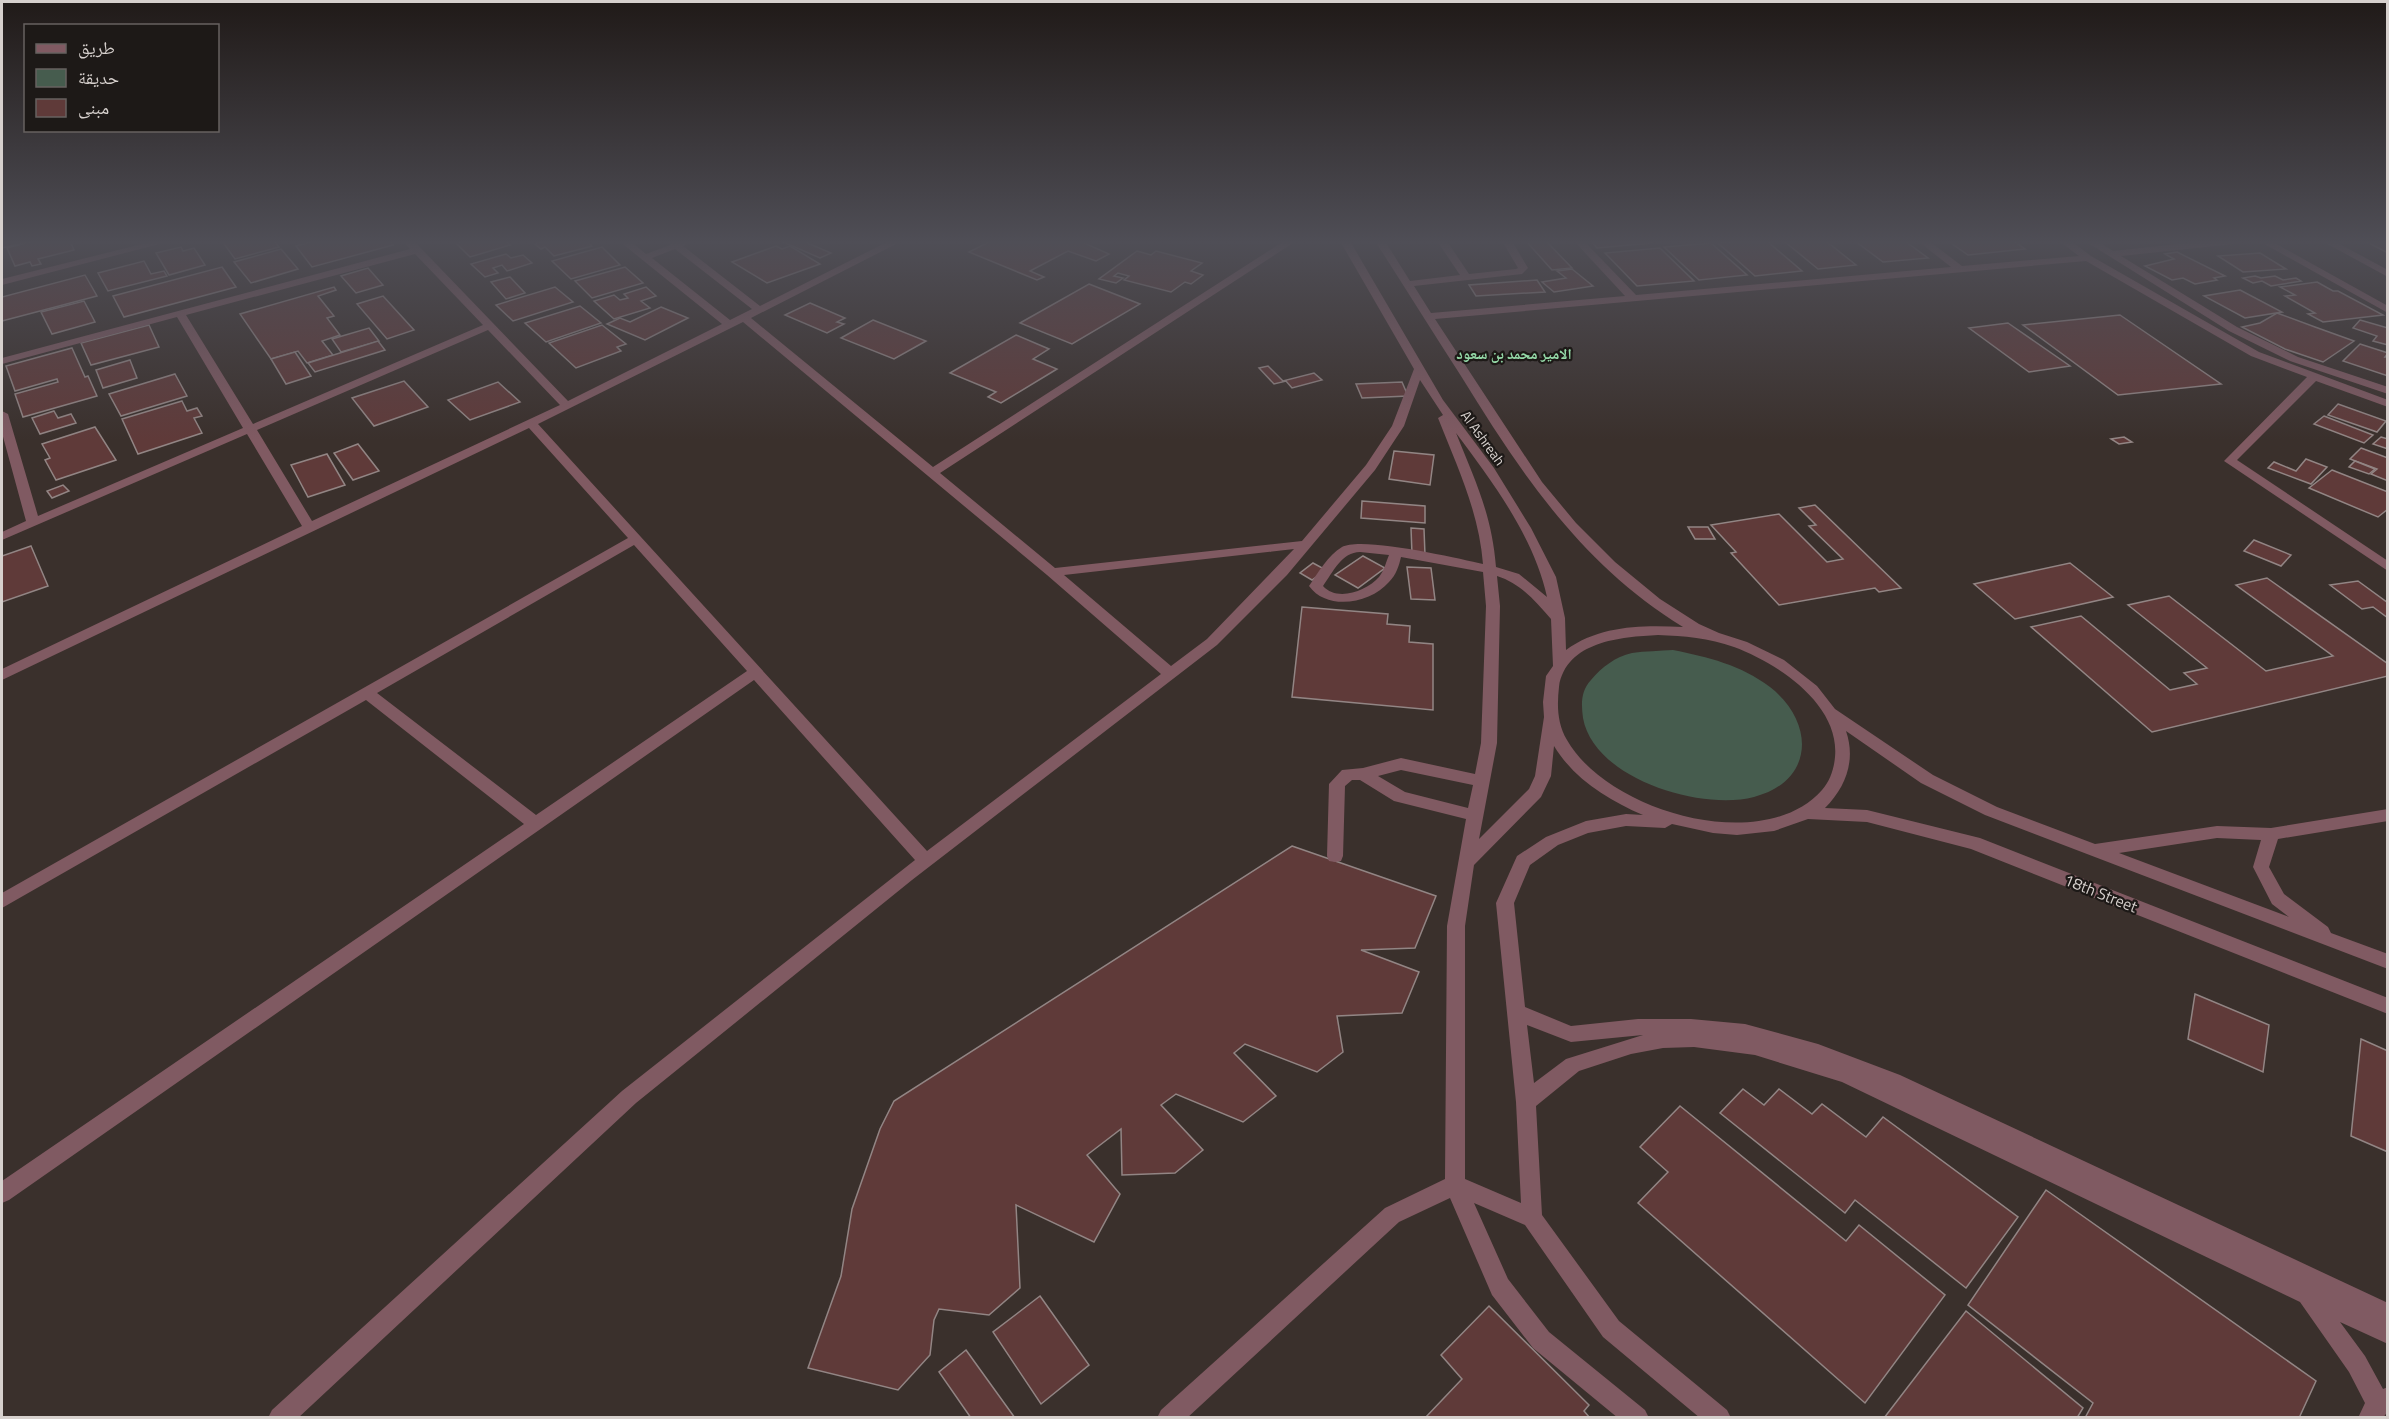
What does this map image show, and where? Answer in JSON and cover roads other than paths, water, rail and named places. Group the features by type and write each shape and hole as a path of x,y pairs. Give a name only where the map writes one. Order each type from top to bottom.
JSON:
{"street":[{"path":"2,361 202,307"},
{"path":"471,307 567,406"},
{"path":"707,307 728,324"},
{"path":"2,675 567,406 762,307"},
{"path":"932,473 1189,307"},
{"name":"Al Ashreah","path":"1383,307 1438,401 1488,468 1525,528 1549,577 1558,618 1560,665"},
{"path":"1422,307 1521,463 1560,516 1611,566 1705,634"},
{"path":"1428,316 1528,307"},
{"path":"2174,307 2255,354 2388,404"},
{"path":"2198,307 2234,329 2294,358 2388,391"},
{"path":"180,313 309,527"},
{"path":"743,317 1052,572 1171,674"},
{"path":"2,536 489,326"},
{"path":"279,1418 629,1097 926,860 1212,642 1282,572 1371,467 1398,426 1419,369"},
{"path":"2313,377 2230,461 2388,567"},
{"path":"1438,401 1479,506 1487,535 1493,606 1489,743 1474,815 1456,926 1455,1185 1500,1287 1541,1340 1637,1418"},
{"path":"2,414 33,522"},
{"path":"531,423 926,860"},
{"path":"2,901 636,539"},
{"path":"1052,572 1305,544"},
{"path":"1396,553 1383,582 1358,595 1335,597 1325,595 1316,586 1343,552 1357,547 1396,553 1490,569 1512,576 1533,592 1558,618"},
{"path":"1466,862 1511,814 1535,793 1543,776 1550,719 1549,688 1560,665 1573,652 1600,637 1626,630 1671,629 1705,634 1744,645 1782,666 1810,688 1831,713 1927,779 1991,811 2388,962"},
{"path":"2,1193 756,672"},
{"path":"367,693 536,824"},
{"path":"1532,1218 1526,1102 1504,903 1523,861 1552,841 1586,827 1626,820 1690,824 1725,829 1757,828 1784,822 1806,813 1828,796 1842,772 1843,744 1831,713"},
{"path":"1550,719 1565,750 1596,782 1626,801 1650,812 1690,824"},
{"path":"1335,856 1337,784 1348,774 1363,774 1401,764 1481,781"},
{"path":"1363,774 1400,797 1474,815"},
{"name":"18th Street","path":"1806,813 1867,816 1974,843 2388,1006"},
{"path":"2089,850 2125,847 2217,832 2271,834 2388,815"},
{"path":"2271,834 2261,867 2278,899 2336,942"},
{"path":"1516,1012 1571,1034 1638,1027 1690,1027 1745,1032 1818,1052 1893,1081 2388,1315"},
{"path":"1526,1102 1569,1067 1624,1046 1659,1038 1732,1042 1781,1051 1848,1075 2388,1334"},
{"path":"1169,1418 1392,1215 1455,1185 1532,1218 1611,1329 1719,1418"},
{"path":"2307,1295 2357,1364 2379,1406"}],"district":[{"name":"الامير محمد بن سعود","path":"1514,354"}]}
